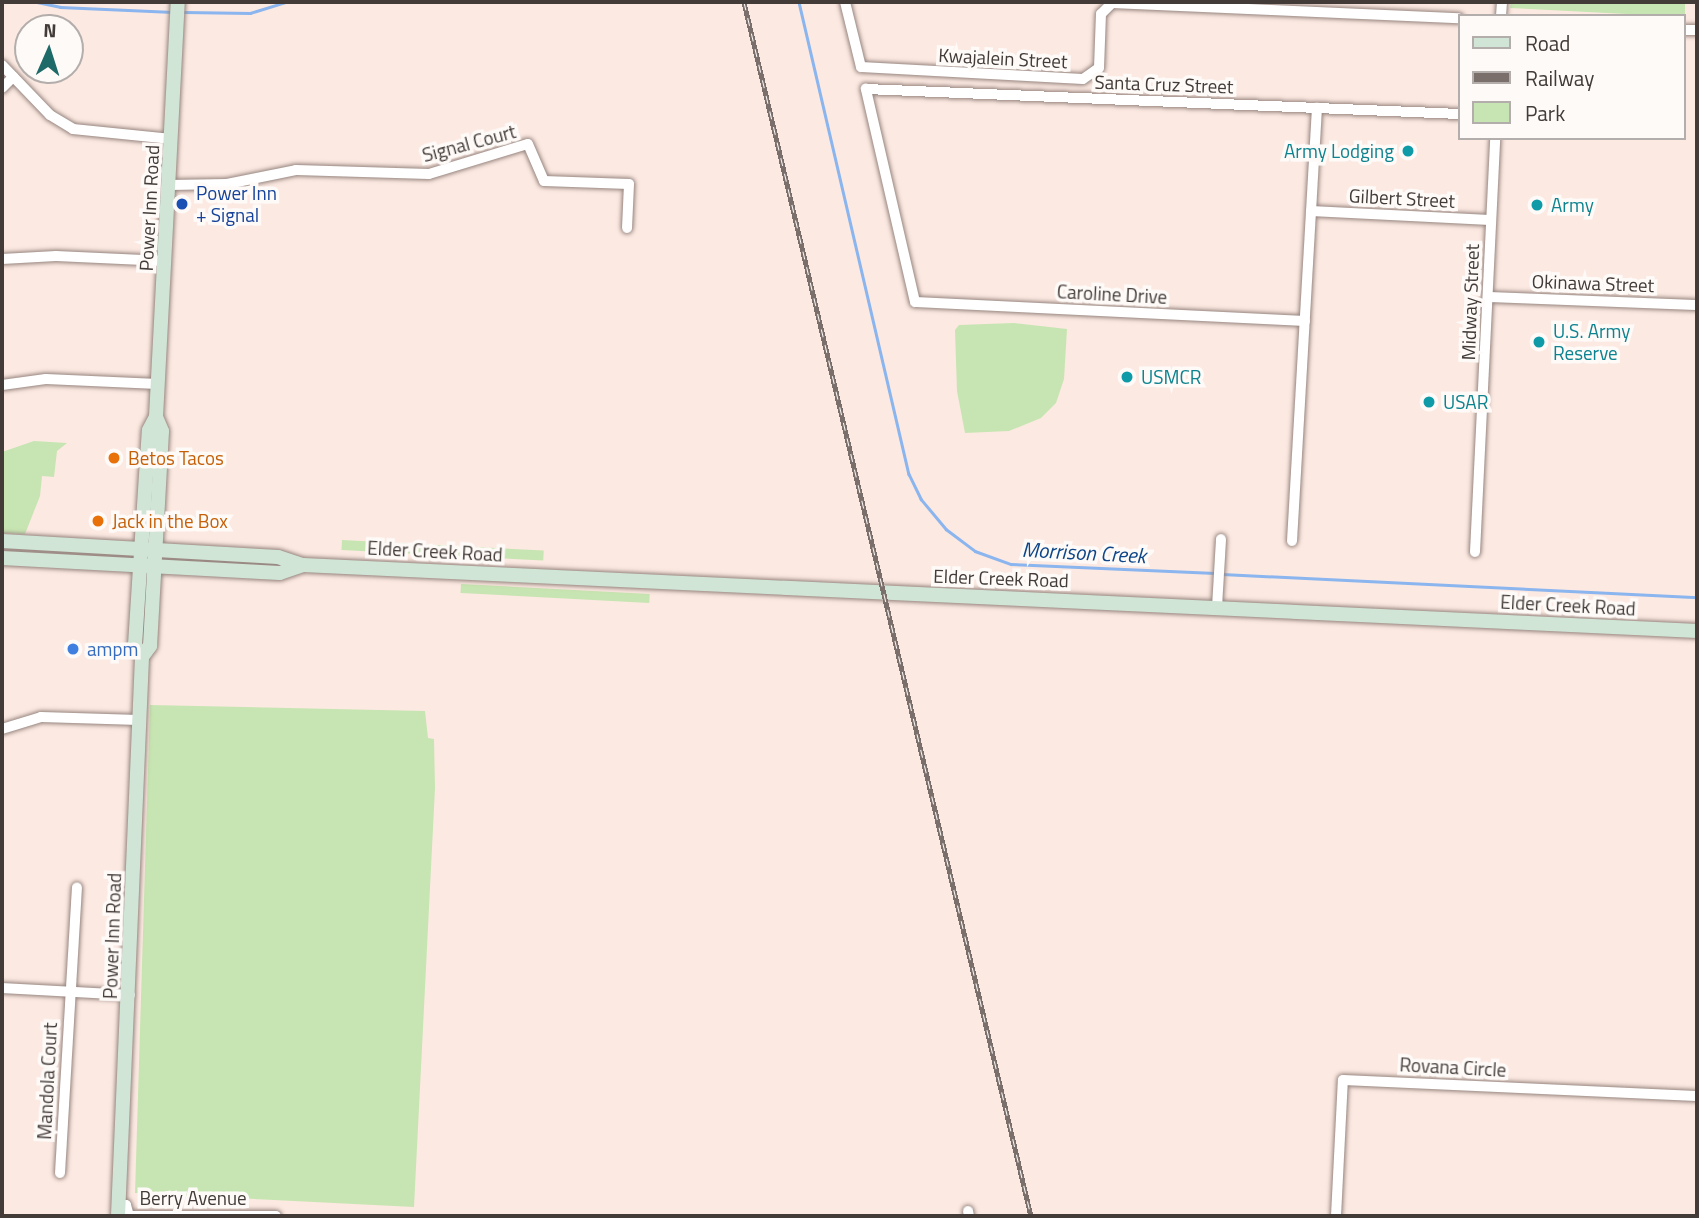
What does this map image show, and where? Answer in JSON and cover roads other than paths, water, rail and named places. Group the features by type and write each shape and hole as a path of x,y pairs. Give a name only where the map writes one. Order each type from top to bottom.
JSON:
{"street":[{"name":"Power Inn Road","path":"119,1210 142,657 150,646 147,568 162,431 156,417 178,2"},
{"name":"Kwajalein Street","path":"845,2 861,68 1090,78 1099,68 1101,14 1112,3 1458,18"},
{"path":"2,65 50,114 73,129 172,139"},
{"path":"2,88 13,77"},
{"name":"Santa Cruz Street","path":"866,89 1458,114"},
{"name":"Caroline Drive","path":"866,89 915,302 1306,321"},
{"path":"1292,541 1317,108"},
{"name":"Midway Street","path":"1475,552 1495,140"},
{"name":"Signal Court","path":"169,186 227,184 296,170 429,174 528,144 544,181 629,184 628,228"},
{"name":"Gilbert Street","path":"1311,211 1490,220"},
{"path":"2,259 56,256 165,261"},
{"name":"Okinawa Street","path":"1488,297 1697,305"},
{"path":"2,385 46,379 158,384"},
{"path":"1217,607 1221,539"},
{"name":"Elder Creek Road","path":"2,541 278,557 303,565 1697,631"},
{"name":"Elder Creek Road","path":"2,558 147,568 280,573 303,565"},
{"path":"2,729 41,717 139,720"},
{"name":"Mandola Court","path":"60,1173 77,888"},
{"path":"2,988 130,995"},
{"name":"Rovana Circle","path":"1336,1216 1343,1080 1697,1096"},
{"name":"Berry Avenue","path":"119,1210 127,1205 129,1216 276,1216"}],"waterway":[{"name":"Morrison Creek","path":"37,2 60,7 173,12"},
{"name":"Morrison Creek","path":"184,12 250,13 287,2"},
{"name":"Morrison Creek","path":"799,2 909,474 921,499 946,529 975,551 1011,564 1215,573"},
{"name":"Morrison Creek","path":"1222,574 1697,597"}],"railway":[{"path":"744,2 1031,1216"}],"place":[{"name":"Army Lodging","path":"1408,151"},
{"name":"Power Inn + Signal","path":"182,204"},
{"name":"Army","path":"1537,205"},
{"name":"U.S. Army Reserve","path":"1539,342"},
{"name":"USMCR","path":"1127,377"},
{"name":"USAR","path":"1429,402"},
{"name":"Betos Tacos","path":"114,458"},
{"name":"Jack in the Box","path":"98,521"},
{"name":"ampm","path":"73,649"}]}
